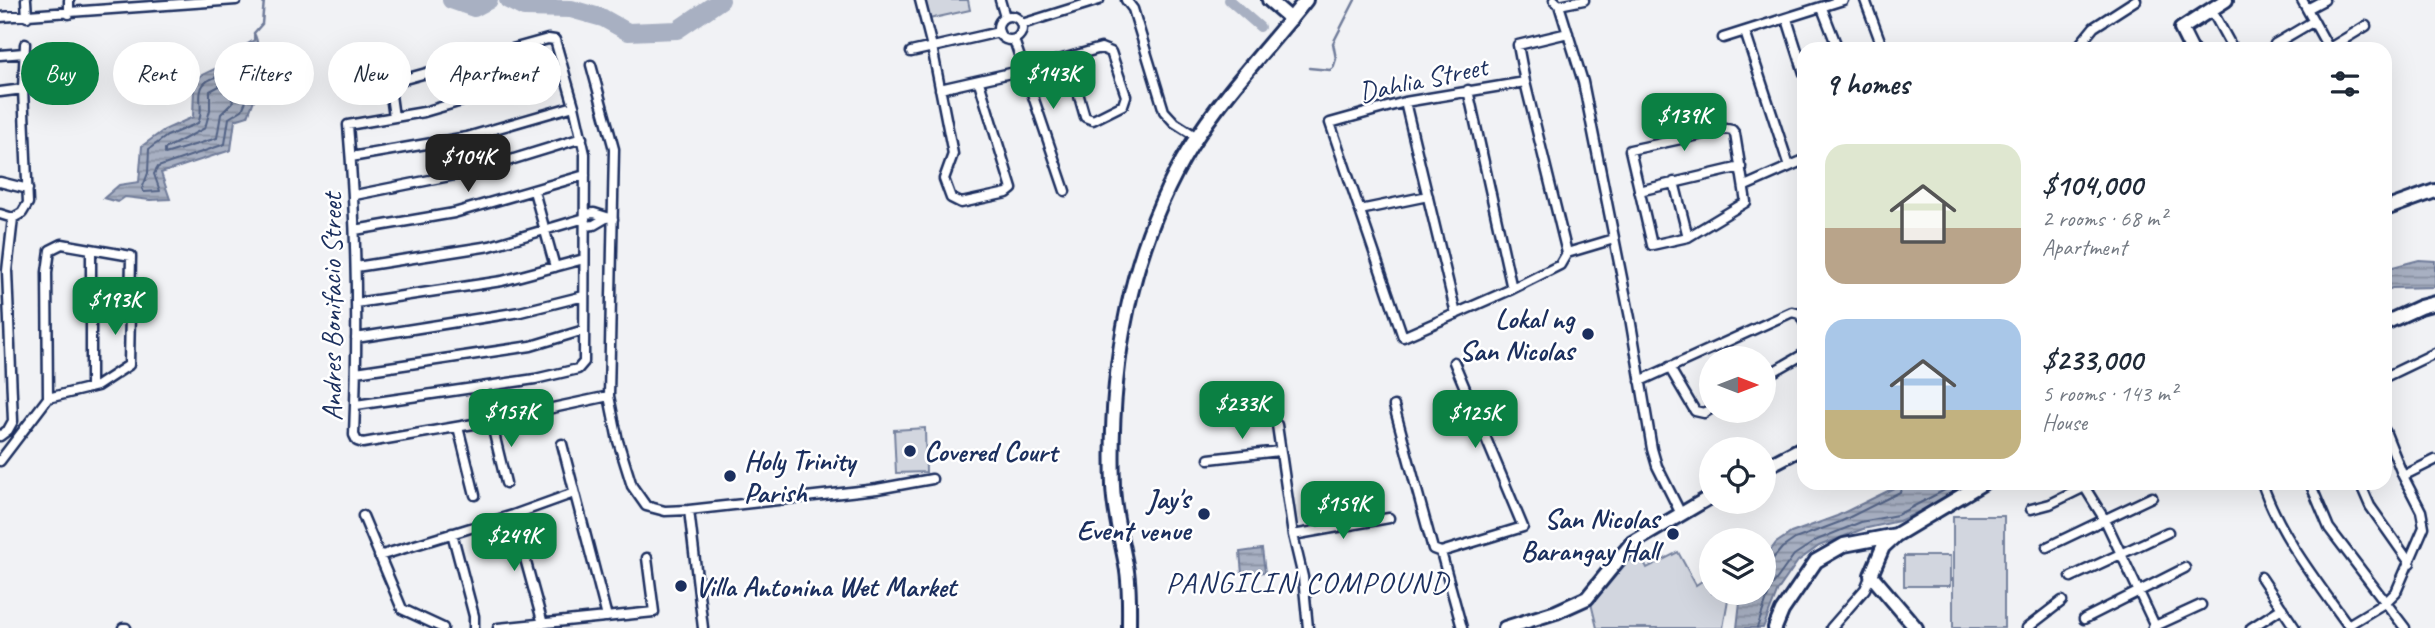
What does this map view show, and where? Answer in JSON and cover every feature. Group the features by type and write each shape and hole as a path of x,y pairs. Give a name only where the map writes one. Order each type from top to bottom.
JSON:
{"main road":[{"path":"1269,0 1291,19"},
{"path":"1129,628 1127,566 1116,518 1113,489 1113,425 1119,361 1135,274 1176,173 1197,137 1239,79 1306,0"},
{"path":"2187,42 2180,29 2226,0"},
{"path":"2392,206 2435,191"},
{"path":"2392,320 2435,303"},
{"path":"1776,462 1797,451"},
{"path":"1916,628 1871,575 1883,547 1896,535 1971,490"},
{"path":"1505,628 1529,625 1587,598 1632,543 1699,504"},
{"path":"1775,628 1807,570 1816,561 1844,545 1896,535"}],"street":[{"path":"26,0 27,17"},
{"path":"69,0 69,14"},
{"path":"0,17 236,0"},
{"path":"920,0 953,154 944,179 951,198 961,203 1007,193 1012,189 979,82"},
{"path":"1000,0 1005,17"},
{"path":"1022,24 1099,0"},
{"path":"1126,0 1133,9 1164,111 1175,123 1197,137"},
{"path":"1584,0 1556,3 1583,82 1657,467 1681,514"},
{"path":"1723,38 1843,0"},
{"path":"1865,0 1880,42"},
{"path":"2082,42 2094,27 2136,0"},
{"path":"2302,0 2324,42"},
{"path":"2307,9 2324,0"},
{"path":"1822,8 1835,42"},
{"path":"2211,9 2229,42"},
{"path":"1013,16 1022,24 1021,35 1014,40 1005,39 999,32 999,23 1005,17 1013,16"},
{"path":"1787,19 1797,51"},
{"path":"2278,42 2314,21"},
{"path":"2340,42 2366,26"},
{"path":"911,52 999,32"},
{"path":"1745,32 1789,166"},
{"path":"1567,253 1518,45 1568,33"},
{"path":"356,405 535,379 582,366 585,175 582,138 574,106 564,71 555,40 548,39 394,82 390,88 394,117 424,112 564,71"},
{"path":"1014,40 1065,191"},
{"path":"940,89 979,82 1097,48 1111,52 1126,96 1123,105 1093,120 1086,117 1068,58"},
{"path":"0,55 21,50"},
{"path":"591,65 614,149 610,219 609,396 618,441 632,486 646,506 665,511 689,510 877,489 932,479"},
{"name":"Dahlia Street","path":"1360,210 1330,122 1405,102 1525,82"},
{"path":"0,92 21,89"},
{"path":"1468,90 1512,289"},
{"path":"1405,102 1456,314"},
{"path":"0,436 8,430 13,421 4,325 13,218 26,209 28,189 24,105"},
{"path":"351,157 467,137 574,106"},
{"name":"Andres Bonifacio Street","path":"394,117 348,125 355,195 355,435 359,443 491,421 609,396"},
{"path":"1732,130 1747,198 1744,205 1688,237 1652,245 1639,191 1630,150 1732,130"},
{"path":"355,195 475,171 582,138"},
{"path":"1745,186 1797,163"},
{"path":"1639,191 1741,167"},
{"path":"355,230 454,213 585,175"},
{"path":"0,182 28,189"},
{"path":"1674,182 1688,237"},
{"path":"534,191 555,267"},
{"path":"1428,195 1360,210 1403,337 1560,265 1567,253 1614,239"},
{"path":"0,214 13,218"},
{"path":"356,267 490,246 585,219 594,225 610,219"},
{"path":"0,461 48,398 47,272 50,250 62,244 131,256 129,365 91,387 48,398"},
{"path":"91,249 91,387"},
{"path":"356,303 502,281 584,259"},
{"path":"356,338 520,312 584,296"},
{"path":"1640,381 1792,312 1797,313"},
{"path":"356,372 531,346 584,330"},
{"path":"2392,374 2435,353"},
{"path":"1776,370 1797,358"},
{"path":"1394,406 1433,549 1441,552 1523,527 1454,362"},
{"path":"1669,368 1695,411 1699,411"},
{"path":"491,421 506,483"},
{"path":"1277,425 1293,535 1303,577 1308,628"},
{"path":"458,427 475,495"},
{"path":"562,444 607,617"},
{"path":"2264,490 2271,510 2349,627 2396,592 2424,527 2420,511 2392,449"},
{"path":"1209,459 1279,451"},
{"path":"2403,476 2435,460"},
{"path":"2031,509 2075,490"},
{"path":"2090,490 2154,627 2201,605"},
{"path":"2313,490 2329,528 2405,628"},
{"path":"2363,490 2370,506 2410,562"},
{"path":"379,556 574,493"},
{"path":"2047,547 2152,497"},
{"path":"689,510 703,628"},
{"path":"513,514 543,624"},
{"path":"363,516 402,609 443,628"},
{"path":"1293,535 1389,518"},
{"path":"2071,578 2168,532"},
{"path":"452,533 474,616 474,628"},
{"path":"1441,552 1462,628"},
{"path":"498,628 654,612 647,558"},
{"path":"2084,620 2185,568"},
{"path":"1831,628 1864,589 1871,575"},
{"path":"2260,577 2295,628"},
{"path":"2027,628 2062,601"},
{"path":"2251,628 2282,608"}],"shaded area":[{"path":"925,0 968,0 970,10 929,19"},
{"name":"Covered Court","path":"925,428 926,472 896,473 894,430"},
{"path":"1953,516 2004,516 2004,628 1953,628"},
{"path":"1636,546 1647,568 1678,552 1696,585 1699,583 1699,605 1727,605 1723,628 1597,628 1590,599"},
{"path":"1904,556 1950,556 1950,586 1904,586"}],"water":[{"path":"214,69 214,105 252,105 248,116 235,120 231,150 161,173 170,199 125,197 118,202 104,198 119,185 139,182 142,146 164,130 193,117 193,105 200,105 200,76"},
{"path":"2419,260 2435,261 2435,287 2392,288 2392,267"},
{"path":"1890,490 1960,490 1899,521 1863,529 1819,546 1798,561 1776,595 1776,543 1791,533 1837,516"},
{"path":"1262,549 1265,572 1242,574 1240,552"},
{"path":"1740,605 1772,605 1763,628 1737,628"}],"waterway":[{"path":"254,33 262,24 264,0"},
{"path":"451,0 474,8 489,0"},
{"path":"508,0 524,8 571,9 603,18 628,32 677,30 721,0"},
{"path":"1229,0 1260,27"},
{"path":"1309,68 1333,68 1336,59 1333,43 1355,0"}],"place":[{"name":"Lokal ng San Nicolas","path":"1588,334"},
{"name":"Covered Court","path":"910,451"},
{"name":"Holy Trinity Parish","path":"730,476"},
{"name":"Jay's Event venue","path":"1204,514"},
{"name":"San Nicolas Barangay Hall","path":"1673,534"},
{"name":"Villa Antonina Wet Market","path":"681,586"}],"district":[{"name":"PANGILIN COMPOUND","path":"1308,582"}]}
